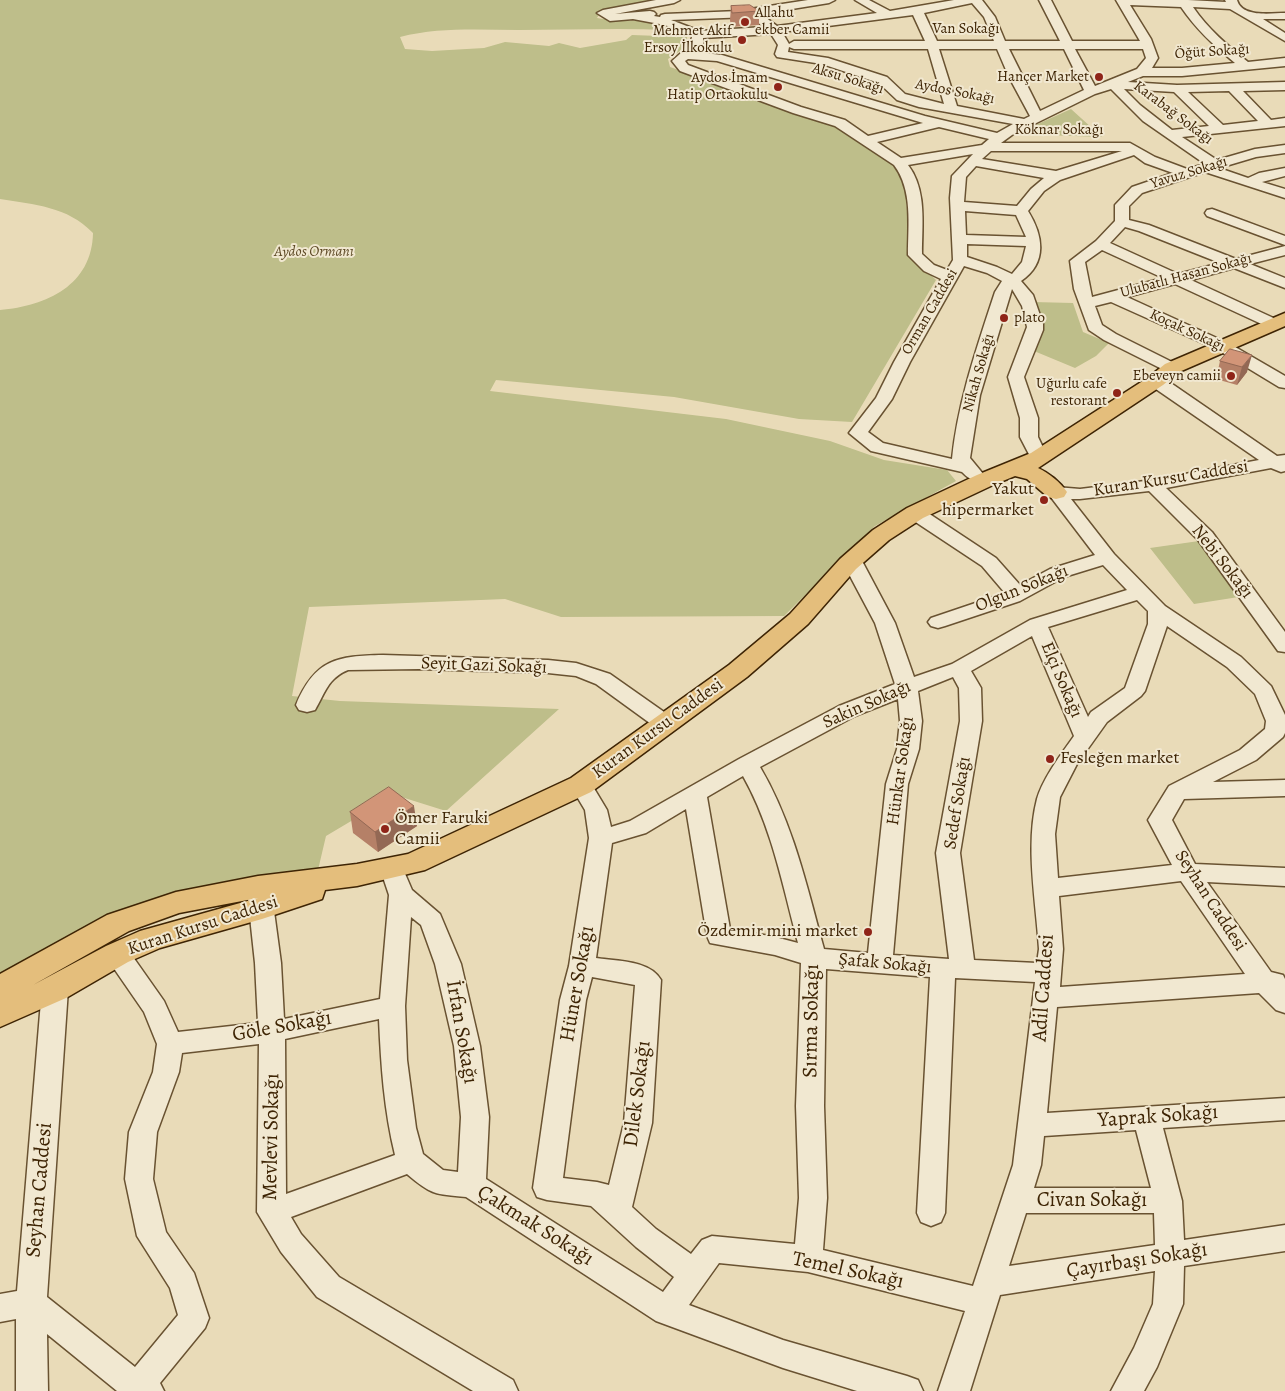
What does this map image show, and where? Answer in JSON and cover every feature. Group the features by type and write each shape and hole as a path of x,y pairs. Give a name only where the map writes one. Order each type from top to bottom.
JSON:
{"main road":[{"name":"Kuran Kursu Caddesi","path":"914,512 1023,472 1156,381 1172,368 1279,325"},
{"name":"Kuran Kursu Caddesi","path":"0,989 118,923 176,903 260,898 414,863 581,785 738,671 799,619 852,561 881,535 914,512 972,477 1023,472"},
{"path":"1023,472 1056,492"},
{"name":"Kuran Kursu Caddesi","path":"0,1014 55,989 118,954 151,939 221,918 260,898"}],"street":[{"path":"674,0 603,13 610,18 747,13 829,0"},
{"path":"735,2 769,0"},
{"path":"861,0 889,15"},
{"path":"641,17 662,20 686,28 698,35 775,30 889,15 915,6 930,9 970,0"},
{"path":"976,0 989,17 1002,44 1032,120"},
{"path":"1044,0 1091,91"},
{"path":"1122,1 1232,3 1246,16 1285,38"},
{"path":"961,175 987,147 1000,138 1091,91 1141,72 1148,66 1152,58 1148,45 1122,1"},
{"path":"1183,1 1197,22 1217,43 1247,67"},
{"name":"Aydos Sokağı","path":"735,2 747,13 754,14 775,30 784,45 781,54 824,61 883,80"},
{"path":"641,17 710,4"},
{"path":"915,6 932,44 952,110"},
{"path":"1246,16 1285,16"},
{"path":"698,35 697,45 678,60 684,68 798,110 840,123 899,162 906,169 910,178 917,222 914,236 915,255 929,268 951,278"},
{"name":"Van Sokağı","path":"784,45 872,54 932,44 1148,45"},
{"name":"Aydos Sokağı","path":"872,54 883,80 901,97 952,110 1032,120"},
{"name":"Aksu Sokağı","path":"686,55 718,58 938,123 1000,138"},
{"name":"Öğüt Sokağı","path":"1141,72 1182,72 1285,62"},
{"path":"817,87 858,72"},
{"path":"1113,84 1177,89 1285,86"},
{"name":"Karabağ Sokağı","path":"1113,84 1127,100 1227,176 1285,194"},
{"path":"1233,88 1264,120 1285,122"},
{"path":"1177,89 1222,130"},
{"path":"1170,134 1222,130 1285,113"},
{"path":"867,140 938,123"},
{"name":"Köknar Sokağı","path":"899,162 987,147 1133,148"},
{"path":"1022,211 1040,188 1059,176 1124,156 1133,148 1150,160 1185,173"},
{"name":"Yavuz Sokağı","path":"1172,368 1094,327 1088,303 1082,289 1078,262 1101,244 1122,222 1122,205 1137,190 1185,173 1256,153 1285,149"},
{"path":"973,162 1059,176"},
{"path":"1251,182 1264,176 1285,172"},
{"path":"961,175 979,178"},
{"name":"Orman Caddesi","path":"961,175 957,198 960,260 902,362 884,399 858,434 877,448 972,477"},
{"path":"1264,176 1285,179"},
{"path":"1023,185 1040,188"},
{"path":"958,206 1022,211"},
{"path":"1012,280 1021,275 1034,250 1032,232 1022,211"},
{"path":"1212,213 1285,241"},
{"path":"1122,222 1144,228 1285,283"},
{"path":"959,239 1033,242"},
{"path":"1101,244 1279,325"},
{"name":"Ulubatlı Hasan Sokağı","path":"1088,303 1285,250"},
{"path":"960,260 1012,280 1022,290 1035,322 1032,338 1016,377 1029,418 1029,437 1023,472"},
{"name":"Nikah Sokağı","path":"972,477 961,459 962,437 969,402 1003,292 1006,285 1012,280"},
{"name":"Koçak Sokağı","path":"1113,297 1224,347 1285,383"},
{"path":"1156,381 1282,464"},
{"name":"Kuran Kursu Caddesi","path":"1056,492 1080,494 1153,485 1282,464"},
{"name":"Nebi Sokağı","path":"1153,485 1205,536 1285,646"},
{"path":"1056,492 1107,558 1150,601 1234,662 1264,691 1277,721 1274,732 1248,755 1177,791"},
{"path":"914,512 989,562 1017,594"},
{"name":"Olgun Sokağı","path":"938,622 1017,594 1057,573 1107,558"},
{"name":"Hünkar Sokağı","path":"852,561 884,623 907,687 911,721 908,749 897,784 879,962"},
{"name":"Sakin Sokağı","path":"601,838 638,827 747,764 846,711 938,675 959,669 1038,624 1150,601"},
{"name":"Adil Caddesi","path":"954,1391 1027,1165 1051,949 1043,834 1049,797 1067,762 1098,717 1134,691 1158,624 1150,601"},
{"name":"Elçi Sokağı","path":"1038,624 1085,735"},
{"name":"Seyit Gazi Sokağı","path":"308,705 312,692 326,672 338,665 348,663 570,668 603,679 666,724"},
{"name":"Sedef Sokağı","path":"932,1213 953,969 948,852 971,721 970,688 959,669"},
{"name":"Sırma Sokağı","path":"747,764 762,790 782,837 814,957 810,1106 813,1198 808,1259"},
{"name":"Hüner Sokağı","path":"547,1188 574,1000 582,966 601,838 596,810 581,785"},
{"path":"1177,791 1285,788"},
{"name":"Seyhan Caddesi","path":"1177,791 1160,820 1187,872 1274,982 1285,1003"},
{"name":"Şafak Sokağı","path":"695,793 719,936 775,946 814,957 839,961 1048,973"},
{"path":"271,1212 410,1161 402,1128 394,1060 392,1006 401,895 392,868"},
{"path":"1046,888 1087,885 1187,872 1285,877"},
{"name":"İrfan Sokağı","path":"401,895 431,920 448,964 467,1046 475,1117 470,1185"},
{"name":"Mevlevi Sokağı","path":"260,898 268,963 272,1032 271,1212 291,1243 328,1287 502,1391"},
{"path":"0,1308 31,1303 143,1389 194,1318 183,1283 152,1236 140,1179 144,1132 166,1072 170,1044 154,1008 118,954"},
{"name":"Dilek Sokağı","path":"547,1188 597,1194 620,1201 638,1123 648,980 636,974 582,966"},
{"path":"1045,998 1274,982"},
{"name":"Seyhan Caddesi","path":"32,1391 31,1303 55,989"},
{"name":"Göle Sokağı","path":"170,1044 272,1032 392,1006"},
{"name":"Yaprak Sokağı","path":"1031,1125 1285,1109"},
{"path":"1127,1391 1146,1357 1168,1304 1170,1257 1168,1201 1147,1119"},
{"name":"Çakmak Sokağı","path":"410,1161 437,1182 470,1185 668,1311 783,1354 907,1391"},
{"path":"597,1194 646,1238 694,1274 668,1311"},
{"name":"Civan Sokağı","path":"1015,1200 1168,1201"},
{"name":"Çayırbaşı Sokağı","path":"986,1292 1170,1257 1284,1242"},
{"name":"Temel Sokağı","path":"694,1274 712,1249 808,1259 986,1292"}],"green space":[{"name":"Aydos Ormanı","path":"0,0 657,0 600,13 597,18 645,21 673,28 668,30 459,30 429,32 400,37 405,49 432,51 484,48 505,42 549,46 559,43 580,48 626,40 632,35 687,37 686,47 668,59 670,67 838,126 904,170 910,255 936,280 852,422 799,419 674,397 496,380 490,391 726,419 830,441 884,460 947,470 956,481 875,526 784,616 561,617 505,599 309,607 292,696 340,701 559,709 446,811 395,795 326,836 318,870 164,900 0,986 0,310 34,304 64,290 76,279 85,266 91,251 93,233 83,224 61,212 38,205 0,199"},
{"path":"1071,109 1102,137 1016,134"},
{"path":"1033,302 1073,303 1083,332 1109,343 1096,356 1075,368 1034,351 1039,338 1040,327"},
{"path":"1199,541 1245,596 1194,604 1150,548"}],"building":[{"path":"750,5 759,11 732,13 731,6"},
{"path":"1230,349 1252,355 1242,367 1220,361"},
{"path":"389,787 414,806 375,832 350,812"}],"place":[{"name":"Allahu ekber Camii","path":"745,22"},
{"name":"Mehmet Akif Ersoy İlkokulu","path":"742,40"},
{"name":"Hançer Market","path":"1099,77"},
{"name":"Aydos İmam Hatip Ortaokulu","path":"778,87"},
{"name":"plato","path":"1004,318"},
{"name":"Ebeveyn camii","path":"1231,376"},
{"name":"Uğurlu cafe restorant","path":"1117,393"},
{"name":"Yakut hipermarket","path":"1044,500"},
{"name":"Fesleğen market","path":"1050,759"},
{"name":"Ömer Faruki Camii","path":"385,829"},
{"name":"Özdemir mini market","path":"868,932"}]}
